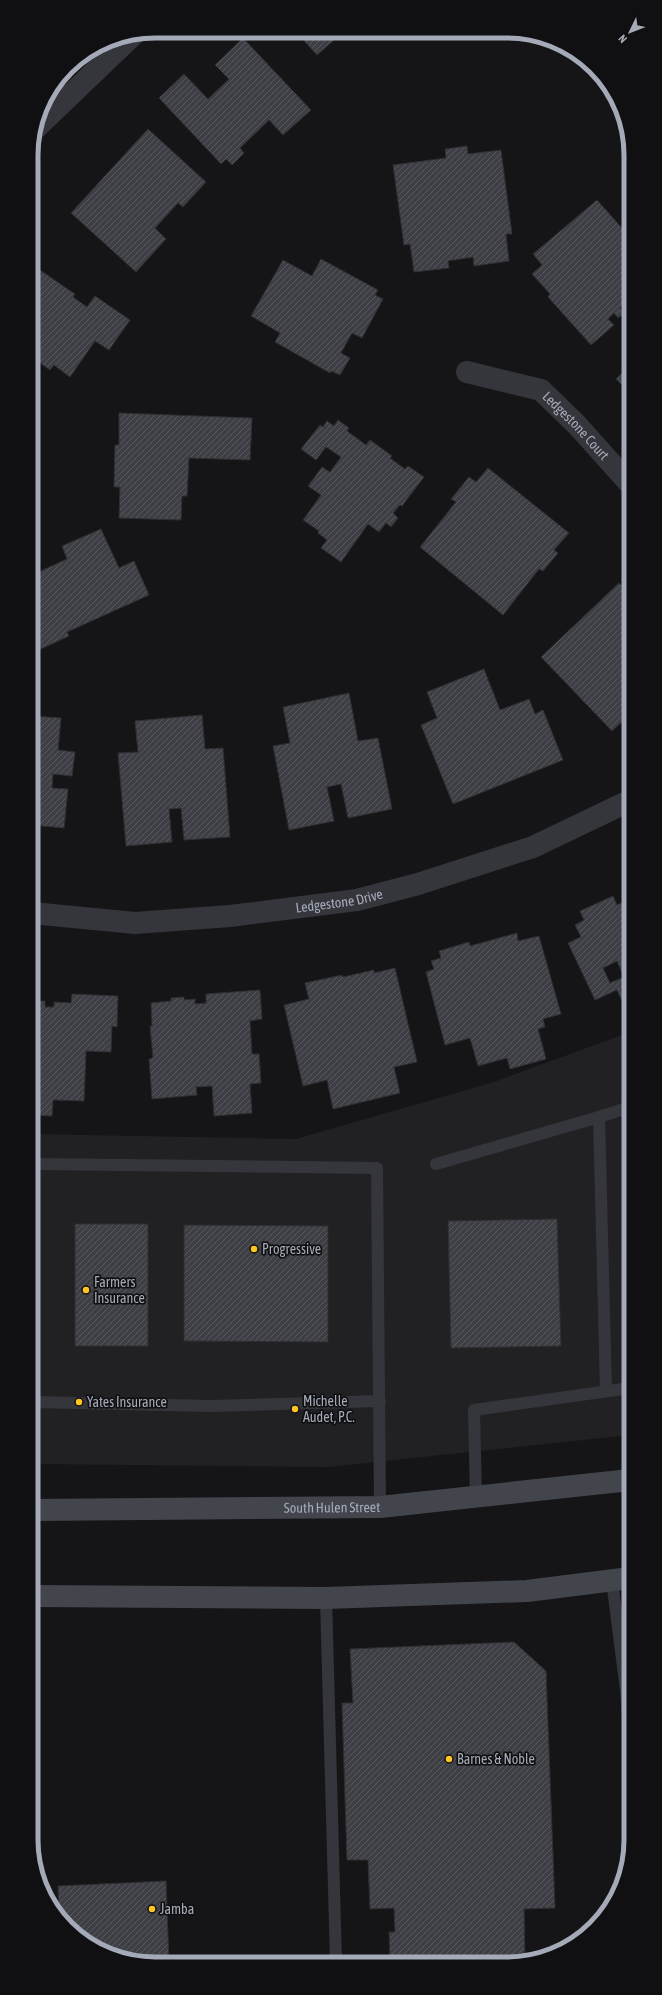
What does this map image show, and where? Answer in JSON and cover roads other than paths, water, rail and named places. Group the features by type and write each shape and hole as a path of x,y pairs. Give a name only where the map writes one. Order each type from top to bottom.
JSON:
{"main road":[{"name":"South Hulen Street","path":"38,1510 380,1507 476,1498 624,1481"},
{"path":"38,1596 326,1598 527,1591 621,1580"}],"street":[{"path":"43,121 126,42"},
{"name":"Ledgestone Court","path":"467,372 541,390 577,425 624,477"},
{"name":"Ledgestone Drive","path":"38,914 135,923 230,916 357,900 418,884 533,847 624,804"}],"lane":[{"path":"436,1164 624,1109"},
{"path":"599,1117 606,1391"},
{"path":"38,1164 377,1168 380,1507"},
{"path":"476,1498 474,1410 624,1389"},
{"path":"38,1402 211,1406 380,1401"},
{"path":"621,1580 624,1627"},
{"path":"326,1598 336,1957"}],"place":[{"name":"Progressive","path":"254,1249"},
{"name":"Farmers Insurance","path":"86,1290"},
{"name":"Yates Insurance","path":"79,1402"},
{"name":"Michelle Audet, P.C.","path":"295,1409"},
{"name":"Barnes & Noble","path":"449,1759"},
{"name":"Jamba","path":"152,1909"}]}
